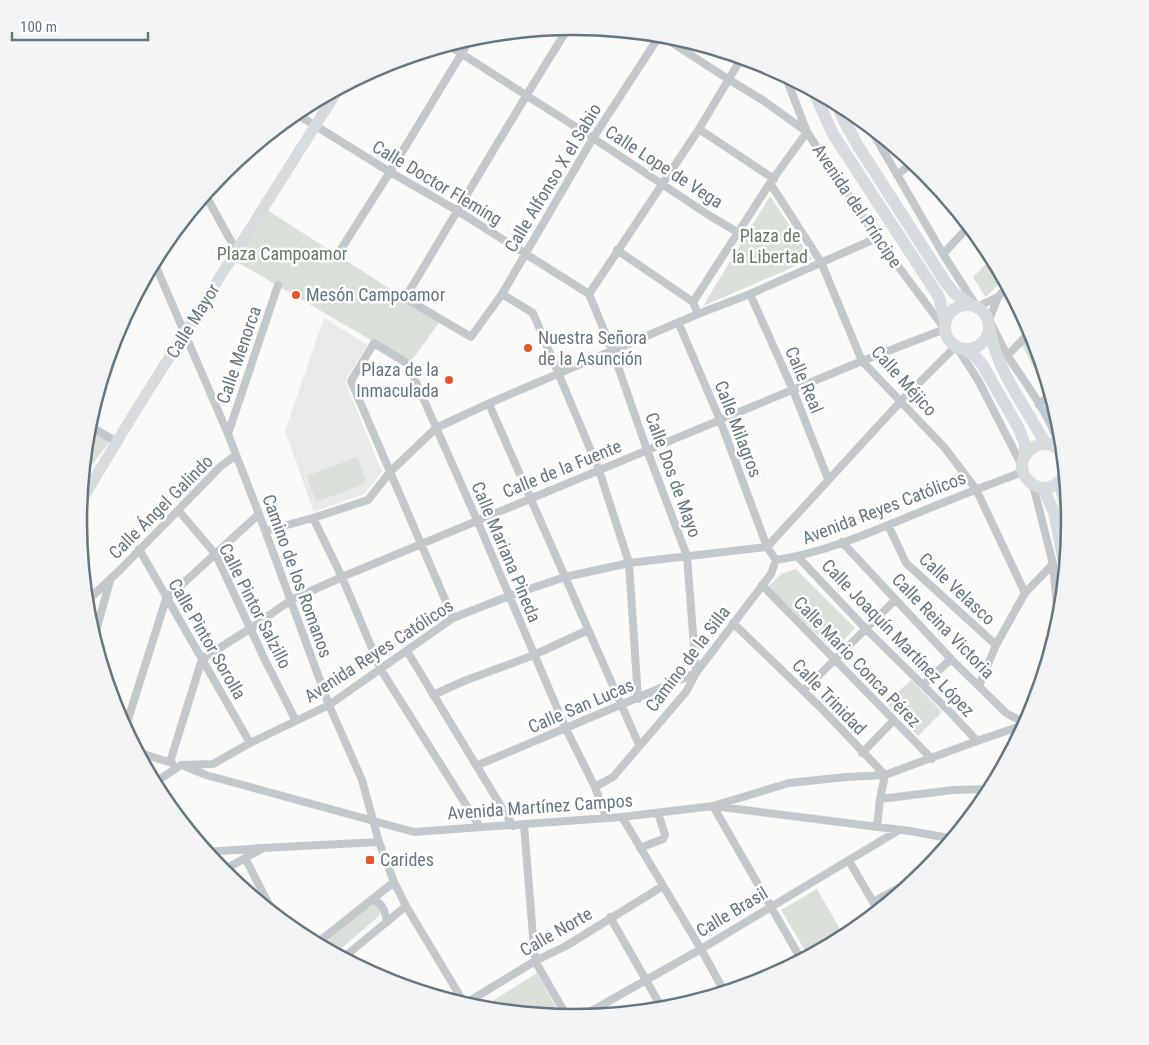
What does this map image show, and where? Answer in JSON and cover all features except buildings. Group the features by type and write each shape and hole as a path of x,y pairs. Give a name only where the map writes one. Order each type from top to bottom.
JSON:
{"main road":[{"name":"Calle Mayor","path":"88,490 332,100"},
{"name":"Avenida del Príncipe","path":"817,100 833,134 938,297 945,326"},
{"name":"Avenida del Príncipe","path":"841,115 858,146 946,283 955,294 975,306"},
{"path":"1046,444 997,359 986,315 975,306 966,304 955,308 947,317 945,326 948,339 974,355 982,364 1018,427 1025,444 1023,465 1029,482 1038,487 1054,512 1061,548"},
{"path":"959,347 968,349 980,345 988,335 989,325"},
{"path":"1023,465 1030,449 1037,445 1046,444 1056,447"},
{"path":"1038,487 1052,487 1060,480"}],"street":[{"path":"458,211 526,95 564,35"},
{"name":"Calle Alfonso X el Sabio","path":"458,211 405,298 471,337 502,294 594,138 656,42"},
{"path":"676,46 728,80 764,100 807,132 772,181 693,302"},
{"path":"338,254 466,47"},
{"name":"Calle Lope de Vega","path":"456,50 739,233"},
{"path":"589,294 699,129 738,64"},
{"name":"Avenida del Príncipe","path":"789,84 807,132 877,238 945,326"},
{"name":"Calle Doctor Fleming","path":"303,118 390,172 458,211 589,294"},
{"path":"699,129 772,181"},
{"path":"879,142 975,306 998,297"},
{"path":"897,175 907,167"},
{"name":"Calle Méjico","path":"772,181 821,262 862,361 944,447 976,489 1025,593"},
{"path":"209,200 237,252"},
{"path":"943,254 965,231"},
{"path":"265,531 368,500 390,472 436,428 877,238"},
{"path":"617,250 693,302 698,314"},
{"name":"Camino de los Romanos","path":"158,270 228,434 291,600 328,705 362,780 378,842 394,882 406,906 460,996"},
{"name":"Calle Menorca","path":"228,434 278,285"},
{"path":"1003,291 998,297 989,325 1039,405 1054,433"},
{"path":"502,294 533,312 599,470 629,563 638,699"},
{"name":"Calle Dos de Mayo","path":"589,294 613,352 687,556 696,673"},
{"name":"Calle Real","path":"750,294 793,390 828,479"},
{"name":"Calle Milagros","path":"680,324 720,420 767,547"},
{"name":"Calle de la Fuente","path":"202,659 291,600 342,577 945,326"},
{"path":"1008,356 1025,337"},
{"name":"Calle Mariana Pineda","path":"390,472 351,381 374,343 408,364 566,729 595,787"},
{"path":"776,560 767,547 901,401 959,347"},
{"path":"1039,405 1046,398"},
{"path":"489,404 639,746"},
{"path":"96,429 117,442"},
{"name":"Calle Ángel Galindo","path":"93,596 222,466 236,455"},
{"name":"Avenida Reyes Católicos","path":"776,560 798,557 888,525 976,489 1023,465"},
{"path":"390,472 453,618"},
{"path":"1038,487 1053,564 1056,598"},
{"name":"Calle Pintor Salzillo","path":"179,511 216,555 296,721"},
{"path":"128,719 166,599 259,514"},
{"path":"313,518 342,577 380,670 480,827"},
{"name":"Calle Velasco","path":"888,525 906,563 996,645"},
{"name":"Calle Reina Victoria","path":"842,542 951,659 1006,713 1020,720"},
{"name":"Avenida Reyes Católicos","path":"181,765 212,764 328,705 453,618 509,596 565,577 629,563 767,547"},
{"name":"Calle Pintor Sorolla","path":"140,550 166,599 250,743"},
{"name":"Calle Joaquín Martínez López","path":"798,557 977,741"},
{"name":"Camino de la Silla","path":"595,787 613,777 686,692 696,673 771,574 776,560"},
{"path":"980,686 996,645 1025,593 1053,564"},
{"path":"98,625 110,580"},
{"name":"Calle Mario Conca Pérez","path":"762,585 932,759"},
{"path":"803,691 895,600"},
{"name":"Calle Trinidad","path":"733,623 885,775"},
{"path":"433,695 464,681 534,655 588,630"},
{"path":"407,651 478,765 513,826"},
{"path":"170,762 202,659"},
{"path":"923,684 951,659"},
{"name":"Calle San Lucas","path":"478,765 696,673"},
{"path":"862,752 893,721"},
{"path":"799,955 713,806 788,783 885,775 1017,727"},
{"name":"Avenida Martínez Campos","path":"146,755 206,775 414,832 622,817 713,806 946,838"},
{"path":"160,779 181,765"},
{"path":"877,827 885,775"},
{"path":"595,787 606,818"},
{"path":"880,799 953,790 982,789"},
{"path":"640,848 663,839 665,835 658,813"},
{"path":"622,817 722,987"},
{"path":"524,825 535,961 563,1010"},
{"name":"Calle Brasil","path":"594,1009 701,949 900,830"},
{"path":"215,851 378,842"},
{"path":"230,867 263,848"},
{"path":"245,858 267,900"},
{"path":"849,861 875,906"},
{"path":"322,939 394,882"},
{"name":"Calle Norte","path":"474,1000 535,961 566,946 663,886"},
{"path":"873,902 893,891"},
{"path":"372,899 380,902 385,910 387,922"},
{"path":"347,954 406,906"},
{"path":"610,918 659,1003"}],"shaded area":[{"path":"324,318 367,345 345,381 382,472 364,494 314,512 285,431"}],"green space":[{"name":"Plaza de la Libertad","path":"770,196 812,259 703,306"},
{"name":"Plaza Campoamor","path":"264,208 440,321 410,363 232,259"},
{"path":"987,263 999,284 985,296 973,277"},
{"path":"1027,340 1036,366 1034,368 1022,345"},
{"path":"95,431 111,440 90,467"},
{"path":"357,457 367,483 316,502 307,476"},
{"path":"796,569 855,628 834,650 768,587 781,574"},
{"path":"911,680 942,712 918,736 886,703"},
{"path":"817,889 841,931 806,952 781,910"},
{"path":"375,903 381,910 380,915 340,950 326,942 368,905"},
{"path":"537,973 557,1009 511,1006 490,1003"}],"place":[{"name":"Mesón Campoamor","path":"296,295"},
{"name":"Nuestra Señora de la Asunción","path":"528,348"},
{"name":"Plaza de la Inmaculada","path":"449,380"},
{"name":"Carides","path":"370,860"}]}
